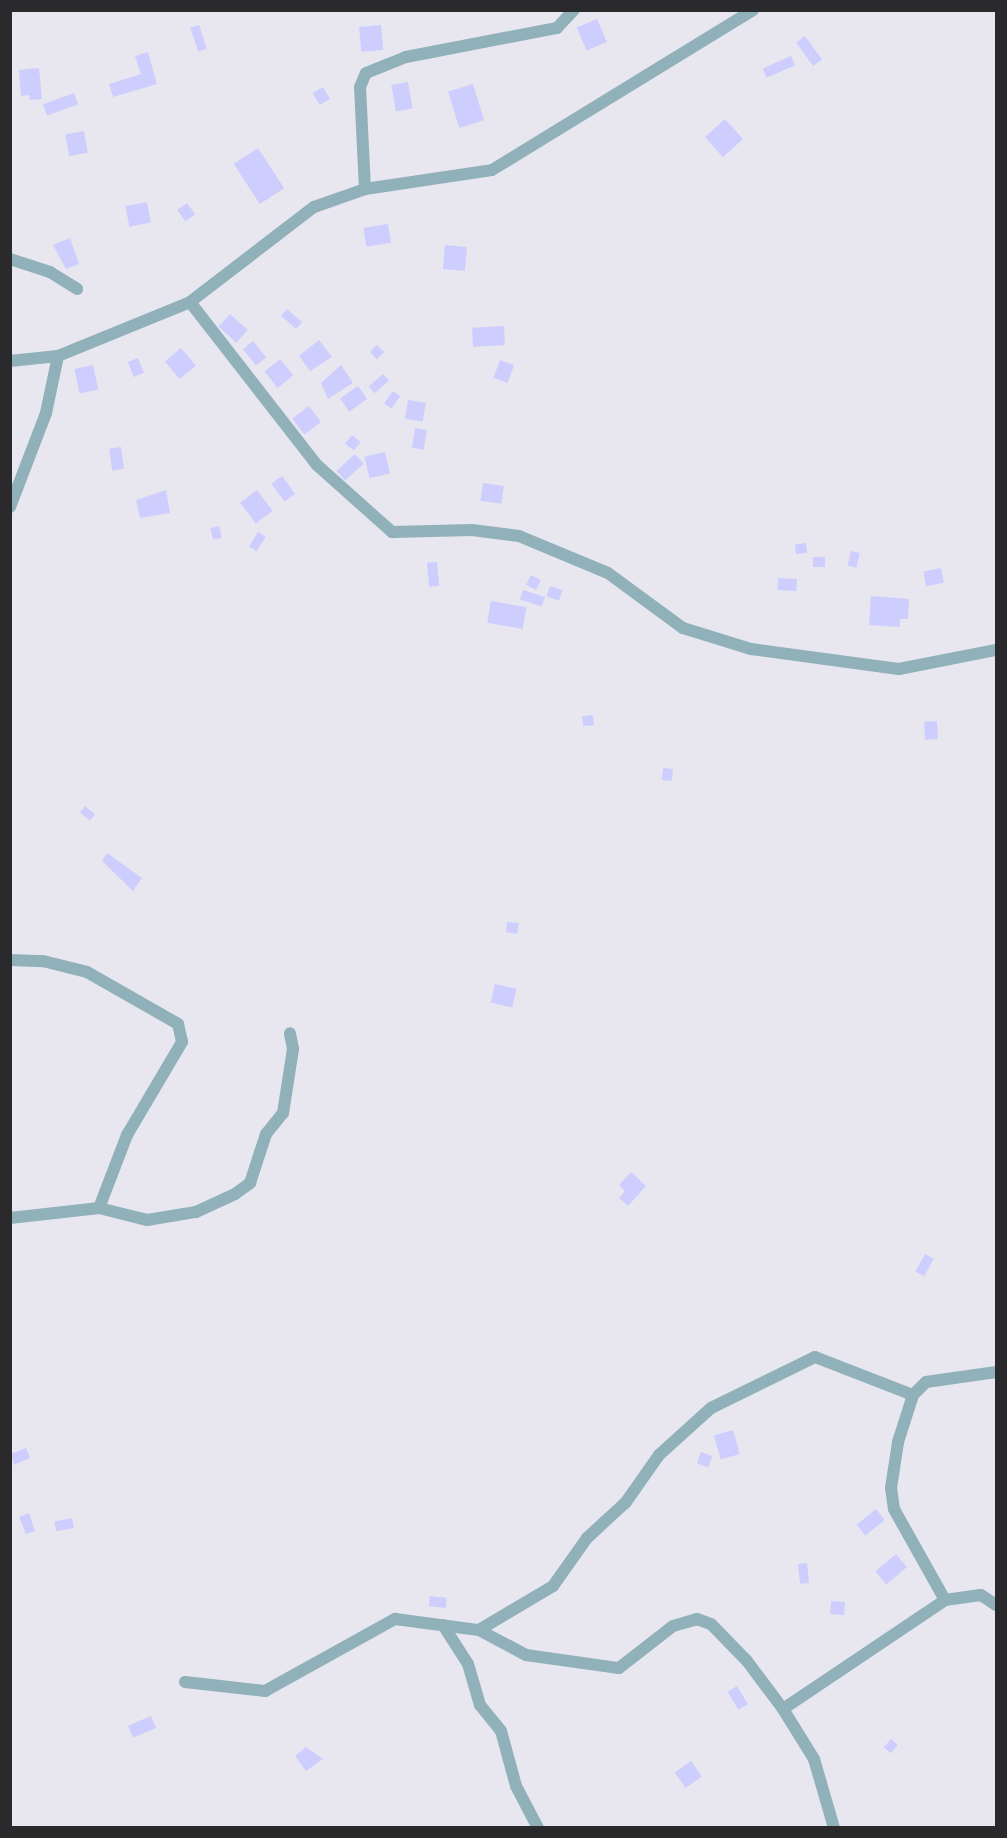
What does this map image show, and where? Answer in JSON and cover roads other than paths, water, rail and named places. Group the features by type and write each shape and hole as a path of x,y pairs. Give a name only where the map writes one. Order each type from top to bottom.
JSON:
{"street":[{"path":"365,189 360,87 366,74 406,57 556,28 574,10"},
{"path":"10,361 58,356 190,302 314,207 365,189 492,170 753,10"},
{"path":"10,259 50,272 77,289"},
{"path":"190,302 316,465 392,532 472,530 519,537 608,573 683,628 751,649 899,669 996,650"},
{"path":"10,507 46,413 58,356"},
{"path":"10,960 43,961 87,972 178,1024 182,1042 127,1135 106,1176 99,1208"},
{"path":"10,1218 99,1208 147,1220 218,1204 250,1183 266,1134 283,1113 293,1049 290,1033"},
{"path":"479,1630 553,1586 587,1538 626,1502 659,1455 711,1408 815,1357 913,1395"},
{"path":"945,1600 894,1509 891,1488 913,1395 926,1382 996,1372"},
{"path":"783,1709 945,1600 981,1595 996,1605"},
{"path":"185,1682 265,1690 333,1657 384,1622 443,1625 479,1630 526,1654 619,1668 673,1626 697,1619 711,1624 747,1661 783,1709 814,1759 834,1827"},
{"path":"443,1625 465,1658 480,1705 501,1731 516,1786 538,1827"}]}
